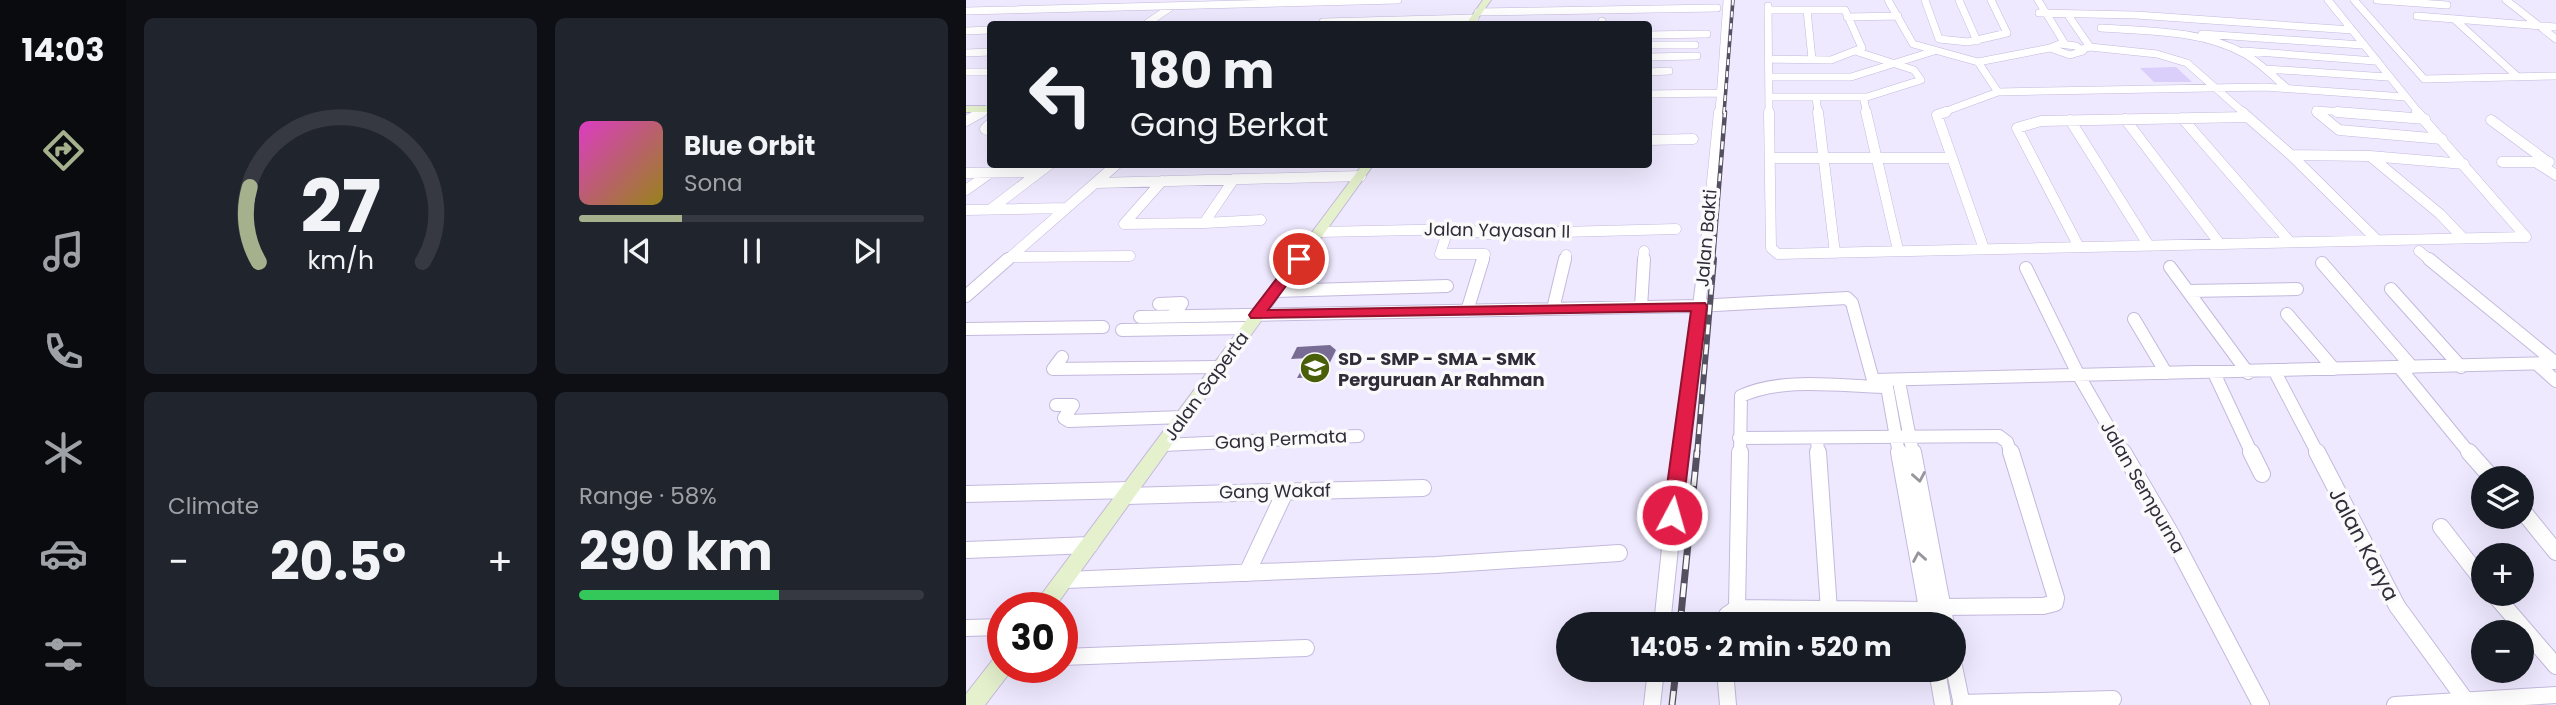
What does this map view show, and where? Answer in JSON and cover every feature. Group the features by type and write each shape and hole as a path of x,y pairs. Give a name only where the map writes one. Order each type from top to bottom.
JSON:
{"street":[{"path":"966,11 1398,0"},
{"path":"1888,0 1913,44 1978,62 2057,46 2181,60 2291,155 2376,239"},
{"path":"1925,0 1939,39 1950,42 1977,41 2008,32 1991,0"},
{"path":"1959,0 1977,41"},
{"path":"2030,0 2043,13 2147,16 2352,30"},
{"path":"2038,0 2057,46 2054,52 2079,54 2086,48"},
{"path":"1769,59 1831,60 1858,52 1862,48 1843,10 1768,8 1769,97 1772,158 1771,248 1778,254 2526,237 2426,119 2387,78 2328,0"},
{"path":"2354,0 2424,79 2556,76"},
{"path":"2376,0 2447,6 2442,0"},
{"path":"2506,0 2556,39"},
{"path":"1325,21 1343,1"},
{"name":"Jalan Bakti","path":"1663,612 1674,495 1698,306 1727,1"},
{"path":"1474,18 1485,2 1549,2"},
{"path":"1150,21 1171,7"},
{"path":"1383,21 1717,8"},
{"path":"1807,10 1812,59"},
{"path":"2091,13 2104,31 2362,45"},
{"path":"2068,15 2086,48"},
{"path":"1847,17 1898,16"},
{"path":"2147,16 2153,33"},
{"path":"2417,16 2556,27"},
{"path":"2454,19 2518,77"},
{"path":"2195,20 2203,37 2240,51 2287,88"},
{"path":"966,31 987,30"},
{"path":"1652,35 1707,34"},
{"path":"1652,45 1695,45"},
{"path":"1770,77 1851,77 1934,51"},
{"path":"2240,51 2375,61"},
{"path":"966,53 987,52"},
{"path":"1769,97 1863,97 1919,82 1917,72 1858,52"},
{"path":"1652,57 1697,57"},
{"path":"1978,62 1998,92"},
{"path":"2266,69 2387,78"},
{"path":"1652,72 1669,71"},
{"path":"966,72 987,72"},
{"path":"1652,90 1655,80"},
{"path":"1984,249 1937,115 1998,92 2214,87 2287,88 2405,97"},
{"path":"1652,94 1719,93"},
{"path":"1816,97 1835,253"},
{"path":"1863,97 1898,250"},
{"path":"966,109 987,109"},
{"path":"966,121 987,110"},
{"path":"2426,119 2314,111 2339,130 2442,139"},
{"path":"2079,247 2017,131 2019,127 2032,122 2070,120 2247,117"},
{"path":"2182,118 2290,242"},
{"path":"2125,119 2220,244"},
{"path":"2070,120 2149,246"},
{"path":"2491,120 2552,162"},
{"path":"1652,140 1693,139"},
{"path":"2291,155 2370,156 2464,164"},
{"path":"2370,156 2440,214 2462,237"},
{"path":"1772,158 1952,158"},
{"path":"2502,162 2552,162"},
{"path":"2537,162 2556,175"},
{"path":"966,190 996,168"},
{"path":"990,209 1044,168"},
{"path":"966,296 1113,168"},
{"path":"1097,183 1234,179 1365,170"},
{"name":"Jalan Gaperta","path":"1055,592 1125,492 1365,170"},
{"path":"966,173 1039,172"},
{"path":"1204,223 1234,179"},
{"path":"1163,181 1124,224 1261,220"},
{"path":"969,212 990,209 1066,208"},
{"name":"Jalan Yayasan II","path":"1319,232 1467,229 1487,234 1676,229"},
{"path":"1448,230 1440,254 1485,254 1466,311"},
{"path":"1640,307 1644,251"},
{"path":"1737,608 1740,400 1748,391 1772,387 2079,376 2556,363 2419,251"},
{"path":"1553,309 1566,255"},
{"path":"1011,257 1130,256"},
{"path":"2322,263 2406,367 2451,432 2481,466"},
{"path":"2170,267 2248,373"},
{"name":"Jalan Sempurna","path":"2026,268 2079,376 2171,534 2261,705"},
{"path":"1275,291 1447,286"},
{"path":"2188,291 2297,289"},
{"path":"2392,289 2461,367"},
{"path":"1122,330 1466,311 1698,306 1847,298 1852,303 1887,384 1905,436 1933,612"},
{"path":"1159,304 1182,303 1173,316"},
{"path":"2287,314 2334,369"},
{"path":"1140,317 1173,316 1252,321"},
{"path":"2134,319 2166,373"},
{"path":"966,329 1103,327"},
{"path":"1062,357 1053,369 1218,367"},
{"path":"2538,365 2556,381"},
{"name":"Jalan Karya","path":"2275,372 2397,606 2467,702"},
{"path":"2214,373 2262,474"},
{"path":"1750,383 2033,385"},
{"path":"1056,405 1073,405 1063,418 1066,421 1183,417"},
{"name":"Gang Permata","path":"1163,444 1357,436"},
{"path":"1739,438 1996,436 2007,442 2056,598 2055,603 1960,612"},
{"path":"1817,438 1829,610"},
{"name":"Gang Wakaf","path":"966,494 1285,492 1423,488"},
{"path":"1247,573 1285,492"},
{"path":"2534,525 2556,552"},
{"path":"2441,527 2471,566"},
{"path":"966,550 1090,545"},
{"path":"1065,580 1619,554"},
{"path":"2504,606 2556,666"},
{"path":"1730,612 1737,608 1881,612"},
{"path":"966,628 987,627"},
{"path":"1078,656 1306,648"},
{"path":"1652,705 1655,682"},
{"path":"1726,682 1728,705"},
{"path":"1943,682 1955,704"},
{"path":"1954,682 1955,704"},
{"path":"971,705 988,683"},
{"path":"2395,705 2556,695"},
{"path":"1955,704 2113,699"}],"shaded area":[{"path":"2176,67 2192,82 2154,82 2140,68"}],"building":[{"name":"SD - SMP - SMA - SMK Perguruan Ar Rahman","path":"1330,345 1336,350 1323,377 1297,378 1308,358 1291,359 1297,347"}],"railway":[{"path":"1724,113 1733,0"},
{"path":"1713,261 1725,112"},
{"path":"1697,454 1714,259"},
{"path":"1681,612 1697,452"},
{"path":"1672,705 1675,682"}],"place":[{"name":"SD - SMP - SMA - SMK Perguruan Ar Rahman","path":"1315,368"}],"route":[{"path":"1299,259 1256,315 1700,306 1672,515"}]}
